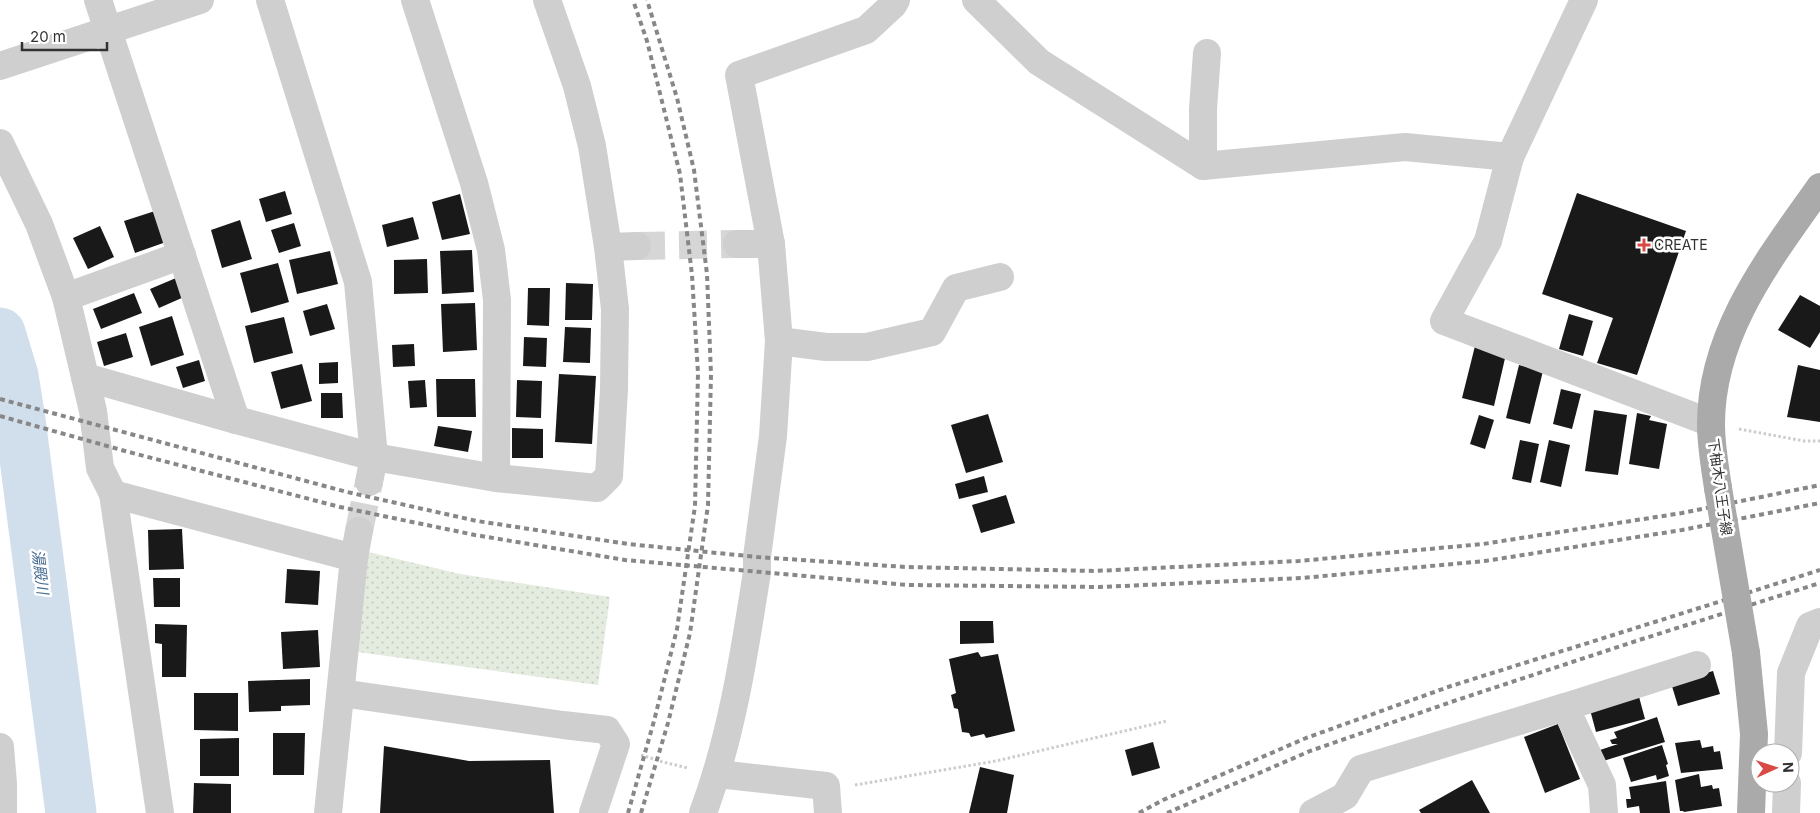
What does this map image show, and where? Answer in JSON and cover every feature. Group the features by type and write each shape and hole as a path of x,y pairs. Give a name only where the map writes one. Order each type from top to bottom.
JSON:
{"main road":[{"name":"下柚木八王子線","path":"1751,813 1754,734 1746,653 1718,488 1711,423 1715,388 1723,353 1734,322 1769,259 1820,187"}],"street":[{"path":"98,0 236,420"},
{"path":"0,66 200,0"},
{"path":"270,0 358,282 372,469"},
{"path":"415,0 474,183 491,250 497,300 496,478"},
{"path":"86,377 236,420 372,469 597,488 609,476 614,389 615,309 608,247 592,146 577,86 547,0"},
{"path":"703,813 718,774 739,687 757,572 757,557 773,436 779,341 771,244 740,75 866,30 896,0"},
{"path":"976,0 1039,62 1203,166 1405,147 1510,156"},
{"path":"1584,0 1510,156 1488,241 1444,321 1711,423"},
{"path":"1203,166 1203,109 1207,52"},
{"path":"0,143 39,224 66,297 86,377 93,411 100,468 113,494 160,813"},
{"path":"737,244 771,244"},
{"path":"608,247 637,246"},
{"path":"66,297 182,255"},
{"path":"779,341 826,347 867,347 932,332 956,288 1000,277"},
{"path":"113,494 354,558"},
{"path":"328,813 354,558 359,531"},
{"path":"1788,743 1791,673 1810,626 1820,622"},
{"path":"1313,813 1348,805 1362,769 1697,665"},
{"path":"341,693 607,730 616,744 593,813"},
{"path":"1566,707 1602,785 1604,813"},
{"path":"0,747 3,813"},
{"path":"718,774 826,786 828,813"},
{"path":"1786,813 1787,793"}],"path":[{"path":"1711,423 1804,441 1820,441"},
{"path":"826,786 861,785 996,761 1167,721"},
{"path":"616,744 629,751 663,762 718,774"}],"shaded area":[{"path":"364,551 460,574 610,597 598,685 358,652"}],"building":[{"path":"285,191 292,214 266,222 259,199"},
{"path":"1577,193 1686,231 1637,375 1597,363 1613,318 1542,294"},
{"path":"460,194 470,234 442,240 432,202"},
{"path":"155,211 166,242 135,253 124,221"},
{"path":"413,217 419,239 387,247 382,225"},
{"path":"240,220 252,259 222,268 211,230"},
{"path":"294,223 301,246 279,253 271,230"},
{"path":"100,226 114,257 88,269 73,238"},
{"path":"472,250 474,292 442,294 440,251"},
{"path":"330,251 338,284 297,294 289,260"},
{"path":"427,259 428,293 394,294 394,260"},
{"path":"278,263 289,302 251,313 240,273"},
{"path":"176,278 184,297 159,308 150,289"},
{"path":"566,283 593,284 592,320 565,320"},
{"path":"528,288 550,288 549,326 527,325"},
{"path":"134,293 142,313 101,329 93,309"},
{"path":"1800,295 1820,306 1820,332 1810,348 1778,330"},
{"path":"475,303 477,350 443,352 441,304"},
{"path":"327,304 335,329 310,336 303,311"},
{"path":"1569,314 1593,321 1583,356 1559,349"},
{"path":"172,316 184,355 151,366 139,327"},
{"path":"284,317 293,353 254,363 245,326"},
{"path":"565,327 591,328 590,363 563,362"},
{"path":"126,333 133,357 104,366 97,342"},
{"path":"524,337 547,338 546,367 523,366"},
{"path":"414,344 415,366 393,367 392,345"},
{"path":"1475,346 1506,354 1494,406 1462,398"},
{"path":"199,360 205,381 183,388 176,367"},
{"path":"338,362 338,383 319,384 319,363"},
{"path":"302,364 312,401 281,409 271,372"},
{"path":"1519,365 1543,371 1530,424 1506,418"},
{"path":"1798,365 1820,370 1820,422 1787,417"},
{"path":"559,374 596,376 592,444 555,442"},
{"path":"436,379 475,379 476,417 437,417"},
{"path":"425,380 427,407 410,408 408,381"},
{"path":"517,380 542,381 541,418 516,417"},
{"path":"1561,389 1581,394 1572,429 1553,424"},
{"path":"321,393 342,393 343,418 321,418"},
{"path":"1594,410 1627,415 1618,475 1585,471"},
{"path":"1637,413 1651,416 1649,420 1667,424 1659,469 1629,464"},
{"path":"988,414 1003,462 966,473 951,425"},
{"path":"1479,415 1494,420 1485,449 1470,444"},
{"path":"438,426 472,431 468,452 434,446"},
{"path":"512,428 543,429 543,458 512,458"},
{"path":"1520,440 1539,444 1531,483 1512,479"},
{"path":"1549,440 1570,445 1561,487 1540,482"},
{"path":"984,476 988,492 959,499 955,484"},
{"path":"1006,495 1015,523 981,533 972,505"},
{"path":"182,529 184,569 149,570 148,530"},
{"path":"287,569 320,571 318,605 285,603"},
{"path":"153,578 180,578 180,607 154,607"},
{"path":"960,621 993,621 994,643 960,644"},
{"path":"155,624 187,625 186,677 162,677 162,644 155,643"},
{"path":"318,630 320,667 283,669 281,632"},
{"path":"978,652 981,657 998,654 1015,731 986,738 984,734 971,737 969,733 962,732 958,709 954,708 951,695 956,693 949,659"},
{"path":"1713,671 1720,694 1678,706 1671,683"},
{"path":"310,679 310,705 281,706 281,711 249,712 248,681"},
{"path":"194,693 238,693 238,731 194,730"},
{"path":"1638,693 1645,719 1596,732 1589,706"},
{"path":"1657,717 1665,742 1600,762 1597,751 1618,744 1612,744 1610,740 1617,738 1614,732"},
{"path":"1558,724 1580,779 1545,793 1524,737"},
{"path":"273,733 305,733 304,775 273,775"},
{"path":"239,738 239,776 200,776 200,739"},
{"path":"1700,740 1702,748 1713,746 1714,752 1720,751 1723,769 1681,773 1675,743"},
{"path":"1153,742 1160,768 1132,776 1125,750"},
{"path":"1662,745 1668,764 1666,765 1669,776 1657,780 1656,775 1631,782 1623,758"},
{"path":"384,746 469,761 550,760 554,813 380,813"},
{"path":"980,767 1014,775 1007,813 969,813"},
{"path":"1699,774 1701,787 1712,785 1713,789 1719,788 1722,806 1680,811 1675,780"},
{"path":"1472,780 1490,813 1421,813 1419,810"},
{"path":"1666,781 1670,813 1640,813 1639,806 1627,808 1626,799 1631,799 1629,787"},
{"path":"194,783 231,784 231,813 193,813"}],"waterway":[{"name":"湯殿川","path":"0,333 13,376 20,420 71,813"}],"tunnel":[{"path":"637,246 737,244"},
{"path":"359,531 369,482"}],"railway":[{"path":"628,813 677,629 695,506 698,373 692,275 680,174 647,41 633,0"},
{"path":"641,813 668,723 690,633 708,505 711,374 707,274 694,170 677,98 647,0"},
{"path":"0,399 347,492 477,521 628,544 757,557 906,567 1095,571 1299,561 1483,544 1682,513 1820,485"},
{"path":"0,416 340,507 475,535 625,560 907,585 1100,587 1302,578 1485,561 1682,530 1820,503"},
{"path":"1139,813 1163,800 1306,738 1451,686 1820,570"},
{"path":"1167,813 1310,751 1636,641 1820,583"}],"place":[{"name":"CREATE","path":"1644,245"}]}
